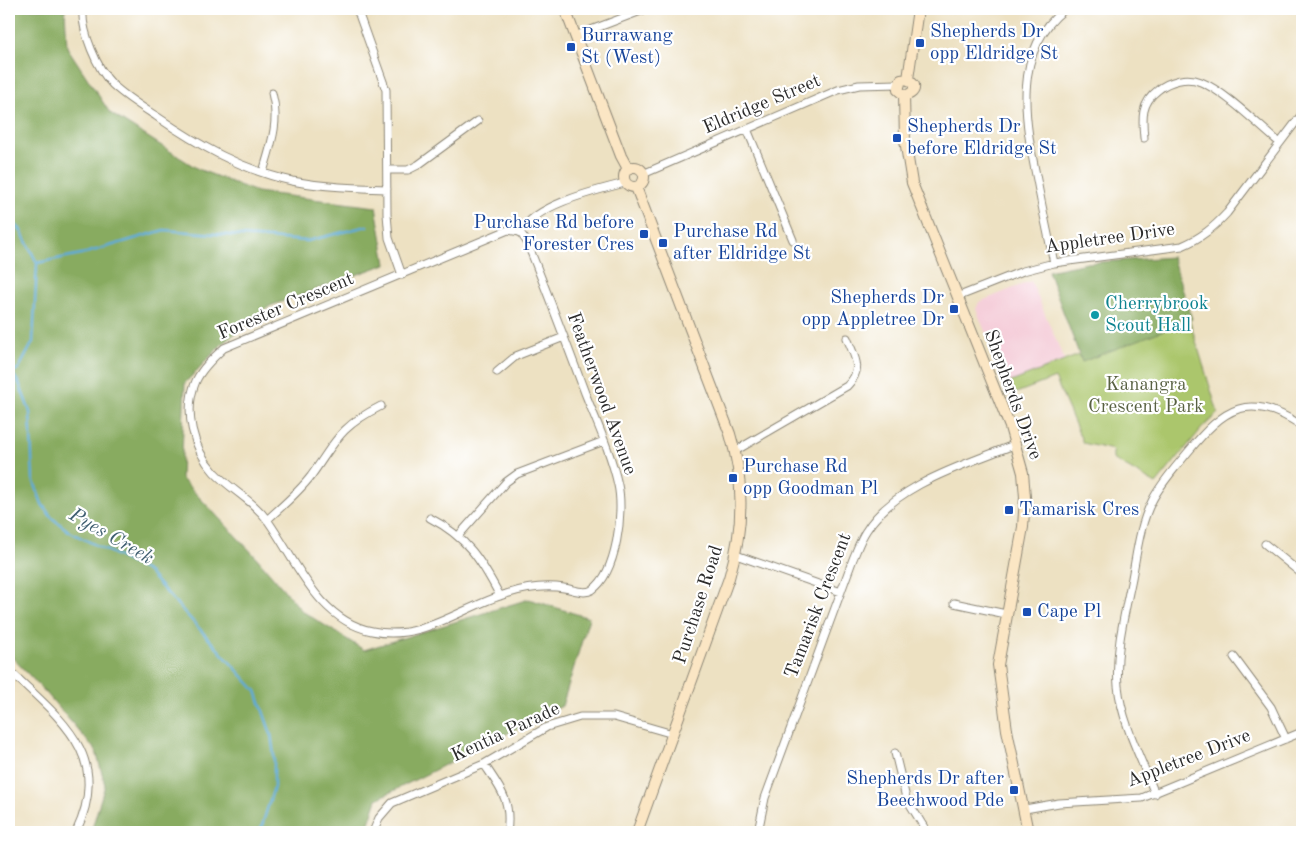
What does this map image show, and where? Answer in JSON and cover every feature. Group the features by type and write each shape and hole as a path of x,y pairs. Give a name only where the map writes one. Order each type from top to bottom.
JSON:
{"main road":[{"path":"565,9 628,169"},
{"path":"908,79 918,9"},
{"path":"903,79 908,79 914,85 914,90 910,94 904,95 898,90 898,84 903,79"},
{"name":"Shepherds Drive","path":"904,95 905,140 912,183 1016,444 1024,485 1024,512 999,649 999,679 1007,730 1028,832"},
{"path":"637,168 643,174 643,181 636,187 630,187 625,183 624,174 628,169 637,168"},
{"name":"Purchase Road","path":"636,187 735,451 741,504 736,556 637,832"}],"street":[{"path":"84,9 89,43 99,66 112,84 186,137 240,164 292,181 341,188 387,188"},
{"path":"357,9 386,90 389,238 402,275"},
{"path":"575,36 646,9"},
{"path":"1054,262 1025,120 1025,95 1028,68 1035,46 1047,26 1065,9"},
{"path":"1144,138 1141,114 1149,97 1164,85 1181,80 1199,81 1214,89 1280,143"},
{"name":"Eldridge Street","path":"643,174 838,90 859,85 898,84"},
{"path":"263,172 276,127 277,110 272,94"},
{"name":"Appletree Drive","path":"957,297 1023,271 1054,262 1182,246 1198,239 1214,227 1227,213 1302,114"},
{"path":"388,170 408,170 418,165 478,121"},
{"path":"747,129 793,240"},
{"path":"520,232 530,219 549,208 625,183"},
{"name":"Forester Crescent","path":"520,232 508,230 224,348 210,360 196,382 191,402 191,419 195,441 204,460 216,473 256,506 320,599 343,619 370,631 388,634 424,629 500,596 540,587 585,592"},
{"name":"Featherwood Avenue","path":"520,232 527,242 604,441 618,486 620,508 618,536 610,563 601,580 592,590 585,592"},
{"path":"497,372 516,356 564,338"},
{"path":"735,451 847,386 855,377 857,366 847,338"},
{"path":"267,520 303,485 332,443 346,428 363,415 380,406"},
{"path":"1155,794 1125,718 1118,687 1118,654 1143,524 1152,501 1165,480 1197,441 1214,422 1228,412 1244,407 1263,407 1281,412 1302,426"},
{"path":"458,535 506,482 517,474 604,441"},
{"name":"Tamarisk Crescent","path":"758,832 765,798 841,592 866,531 884,510 904,494 929,480 1016,444"},
{"path":"430,518 458,535 481,561 500,596"},
{"path":"1265,544 1302,574"},
{"path":"736,556 841,592"},
{"path":"954,603 1006,614"},
{"path":"1234,658 1271,707 1286,739"},
{"path":"9,670 70,729 81,748 88,771 90,787 84,816 76,832"},
{"name":"Kentia Parade","path":"373,832 379,818 392,803 484,764 547,727 580,717 614,717 673,734"},
{"name":"Appletree Drive","path":"1025,810 1059,803 1127,801 1155,794 1302,732"},
{"path":"895,753 906,798 927,832"},
{"path":"484,764 506,797 509,820 507,832"}],"shaded area":[{"path":"1031,281 1065,361 1006,384 976,309 979,302"}],"green space":[{"path":"9,9 65,9 67,47 110,113 198,169 257,192 376,207 386,264 270,306 223,343 185,383 181,478 256,557 302,611 364,650 529,599 589,618 562,706 377,799 366,832 91,832 105,785 96,751 48,695 9,654"},
{"path":"1172,257 1192,319 1082,362 1048,271 1087,263"},
{"name":"Kanangra Crescent Park","path":"1187,312 1218,413 1202,428 1156,484 1113,459 1113,450 1083,443 1055,378 1011,395 1006,384"}],"waterway":[{"name":"Pyes Creek","path":"9,219 20,229 37,263 33,342 19,368 12,373 19,383 30,412 33,479 42,504 52,518 70,532 147,571 256,691 271,734 274,756 274,787 260,832"},
{"path":"37,263 86,253 164,230 307,241 367,226"}],"place":[{"name":"Shepherds Dr opp Eldridge St","path":"920,43"},
{"name":"Burrawang St (West)","path":"571,47"},
{"name":"Shepherds Dr before Eldridge St","path":"897,138"},
{"name":"Purchase Rd before Forester Cres","path":"644,234"},
{"name":"Purchase Rd after Eldridge St","path":"663,243"},
{"name":"Shepherds Dr opp Appletree Dr","path":"954,309"},
{"name":"Cherrybrook Scout Hall","path":"1095,315"},
{"name":"Purchase Rd opp Goodman Pl","path":"733,478"},
{"name":"Tamarisk Cres","path":"1009,510"},
{"name":"Cape Pl","path":"1027,612"},
{"name":"Shepherds Dr after Beechwood Pde","path":"1014,790"}]}
